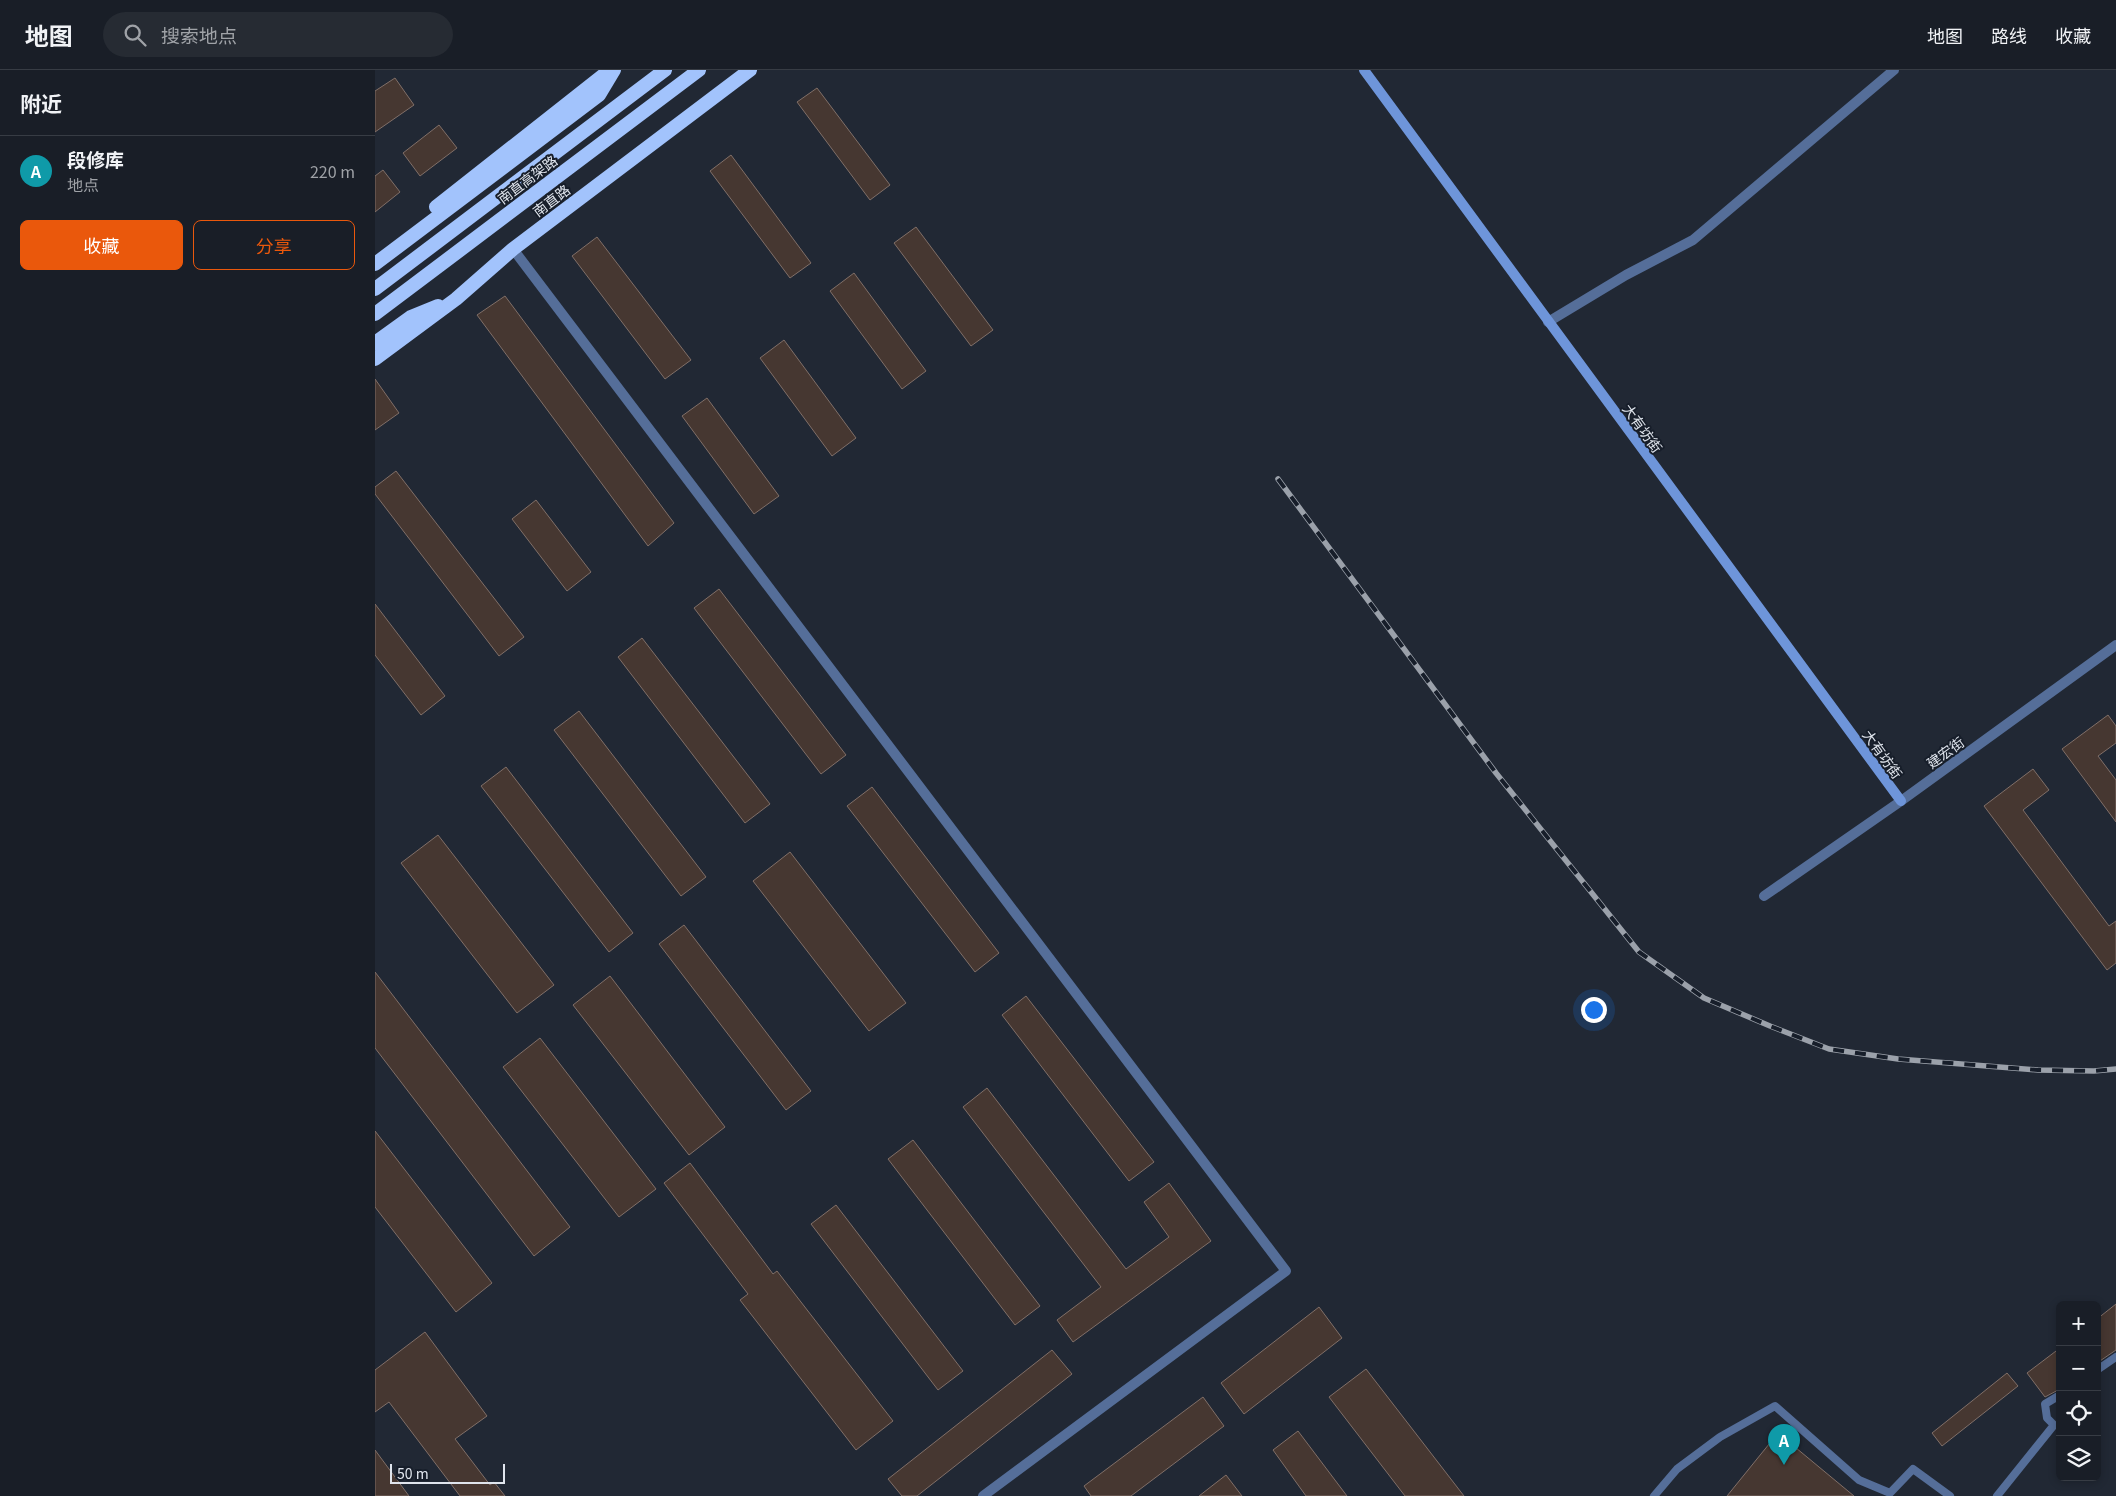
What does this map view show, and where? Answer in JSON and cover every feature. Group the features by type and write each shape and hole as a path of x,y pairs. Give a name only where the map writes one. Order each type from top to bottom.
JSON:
{"highway":[{"path":"375,264 599,94 612,70"},
{"path":"375,254 612,70"},
{"name":"南直高架路","path":"375,288 665,70"},
{"name":"南直高架路","path":"375,314 699,70"},
{"name":"南直路","path":"375,359 456,299 513,249 750,70"},
{"path":"375,343 411,316 456,299"}],"main road":[{"name":"大有坊街","path":"1364,70 1901,801"}],"street":[{"path":"1548,322 1626,275 1693,240 1894,70"},
{"path":"513,249 1286,1271 983,1496"},
{"name":"建宏街","path":"1764,896 1901,801 2116,645"}],"lane":[{"path":"2101,1367 2116,1358"},
{"path":"1997,1496 2054,1425 2047,1418 2045,1404 2056,1397"},
{"path":"1654,1496 1677,1469 1685,1463 1720,1437 1775,1406 1859,1480 1890,1493 1913,1469 1950,1496"}],"building":[{"path":"395,78 414,105 375,132 375,91"},
{"path":"817,88 890,185 870,200 797,102"},
{"path":"439,125 457,148 420,176 403,153"},
{"path":"731,155 811,263 790,278 710,171"},
{"path":"383,170 400,192 375,212 375,176"},
{"path":"916,227 993,330 971,346 894,243"},
{"path":"597,237 691,360 665,379 572,256"},
{"path":"854,273 926,371 902,389 830,291"},
{"path":"505,296 674,523 648,546 477,315"},
{"path":"784,340 856,438 832,456 760,358"},
{"path":"375,379 399,413 375,430"},
{"path":"707,398 779,496 754,514 682,416"},
{"path":"396,471 524,637 499,656 375,494 375,487"},
{"path":"536,500 591,572 567,591 512,519"},
{"path":"719,589 846,755 821,774 694,608"},
{"path":"375,604 445,696 421,715 375,655"},
{"path":"642,638 770,804 745,823 618,657"},
{"path":"579,711 706,877 681,896 554,730"},
{"path":"2108,715 2116,726 2116,743 2098,756 2116,780 2116,822 2062,749"},
{"path":"506,767 633,933 609,952 481,786"},
{"path":"2033,769 2049,790 2023,810 2109,926 2116,921 2116,963 2107,970 1984,806"},
{"path":"872,787 999,953 975,972 847,806"},
{"path":"438,835 554,985 517,1013 401,863"},
{"path":"790,852 906,1003 869,1031 753,881"},
{"path":"684,925 811,1091 786,1110 659,944"},
{"path":"375,972 570,1227 534,1256 375,1048"},
{"path":"610,976 725,1127 689,1155 573,1005"},
{"path":"1026,996 1154,1162 1129,1181 1002,1015"},
{"path":"540,1038 656,1189 619,1217 503,1067"},
{"path":"987,1088 1126,1269 1169,1237 1144,1202 1169,1183 1211,1241 1073,1342 1057,1320 1101,1287 963,1107"},
{"path":"375,1131 492,1283 456,1312 375,1207"},
{"path":"913,1140 1040,1306 1015,1325 888,1159"},
{"path":"690,1163 773,1274 777,1271 893,1421 856,1450 740,1300 748,1294 664,1183"},
{"path":"836,1205 963,1371 938,1390 811,1224"},
{"path":"2116,1304 2116,1350 2101,1360 2101,1346 2101,1316"},
{"path":"1319,1307 1342,1338 1244,1414 1221,1383"},
{"path":"425,1332 487,1416 455,1439 490,1485 494,1482 505,1496 460,1496 389,1402 375,1412 375,1370"},
{"path":"1052,1350 1072,1374 917,1496 902,1496 888,1479"},
{"path":"2056,1351 2056,1391 2045,1397 2027,1373"},
{"path":"1366,1369 1464,1496 1405,1496 1329,1397"},
{"path":"2007,1373 2018,1386 1942,1446 1932,1433"},
{"path":"1203,1397 1224,1426 1131,1496 1091,1496 1084,1486"},
{"path":"1298,1431 1347,1496 1306,1496 1273,1450"},
{"path":"1778,1433 1854,1496 1727,1496"},
{"path":"375,1450 409,1496 375,1496"},
{"path":"1226,1475 1242,1496 1199,1496"}],"railway":[{"path":"1278,479 1496,773 1639,952 1704,998 1829,1049 1898,1059 2038,1070 2094,1071 2116,1069"}],"place":[{"name":"段修库","path":"1784,1465"}]}
